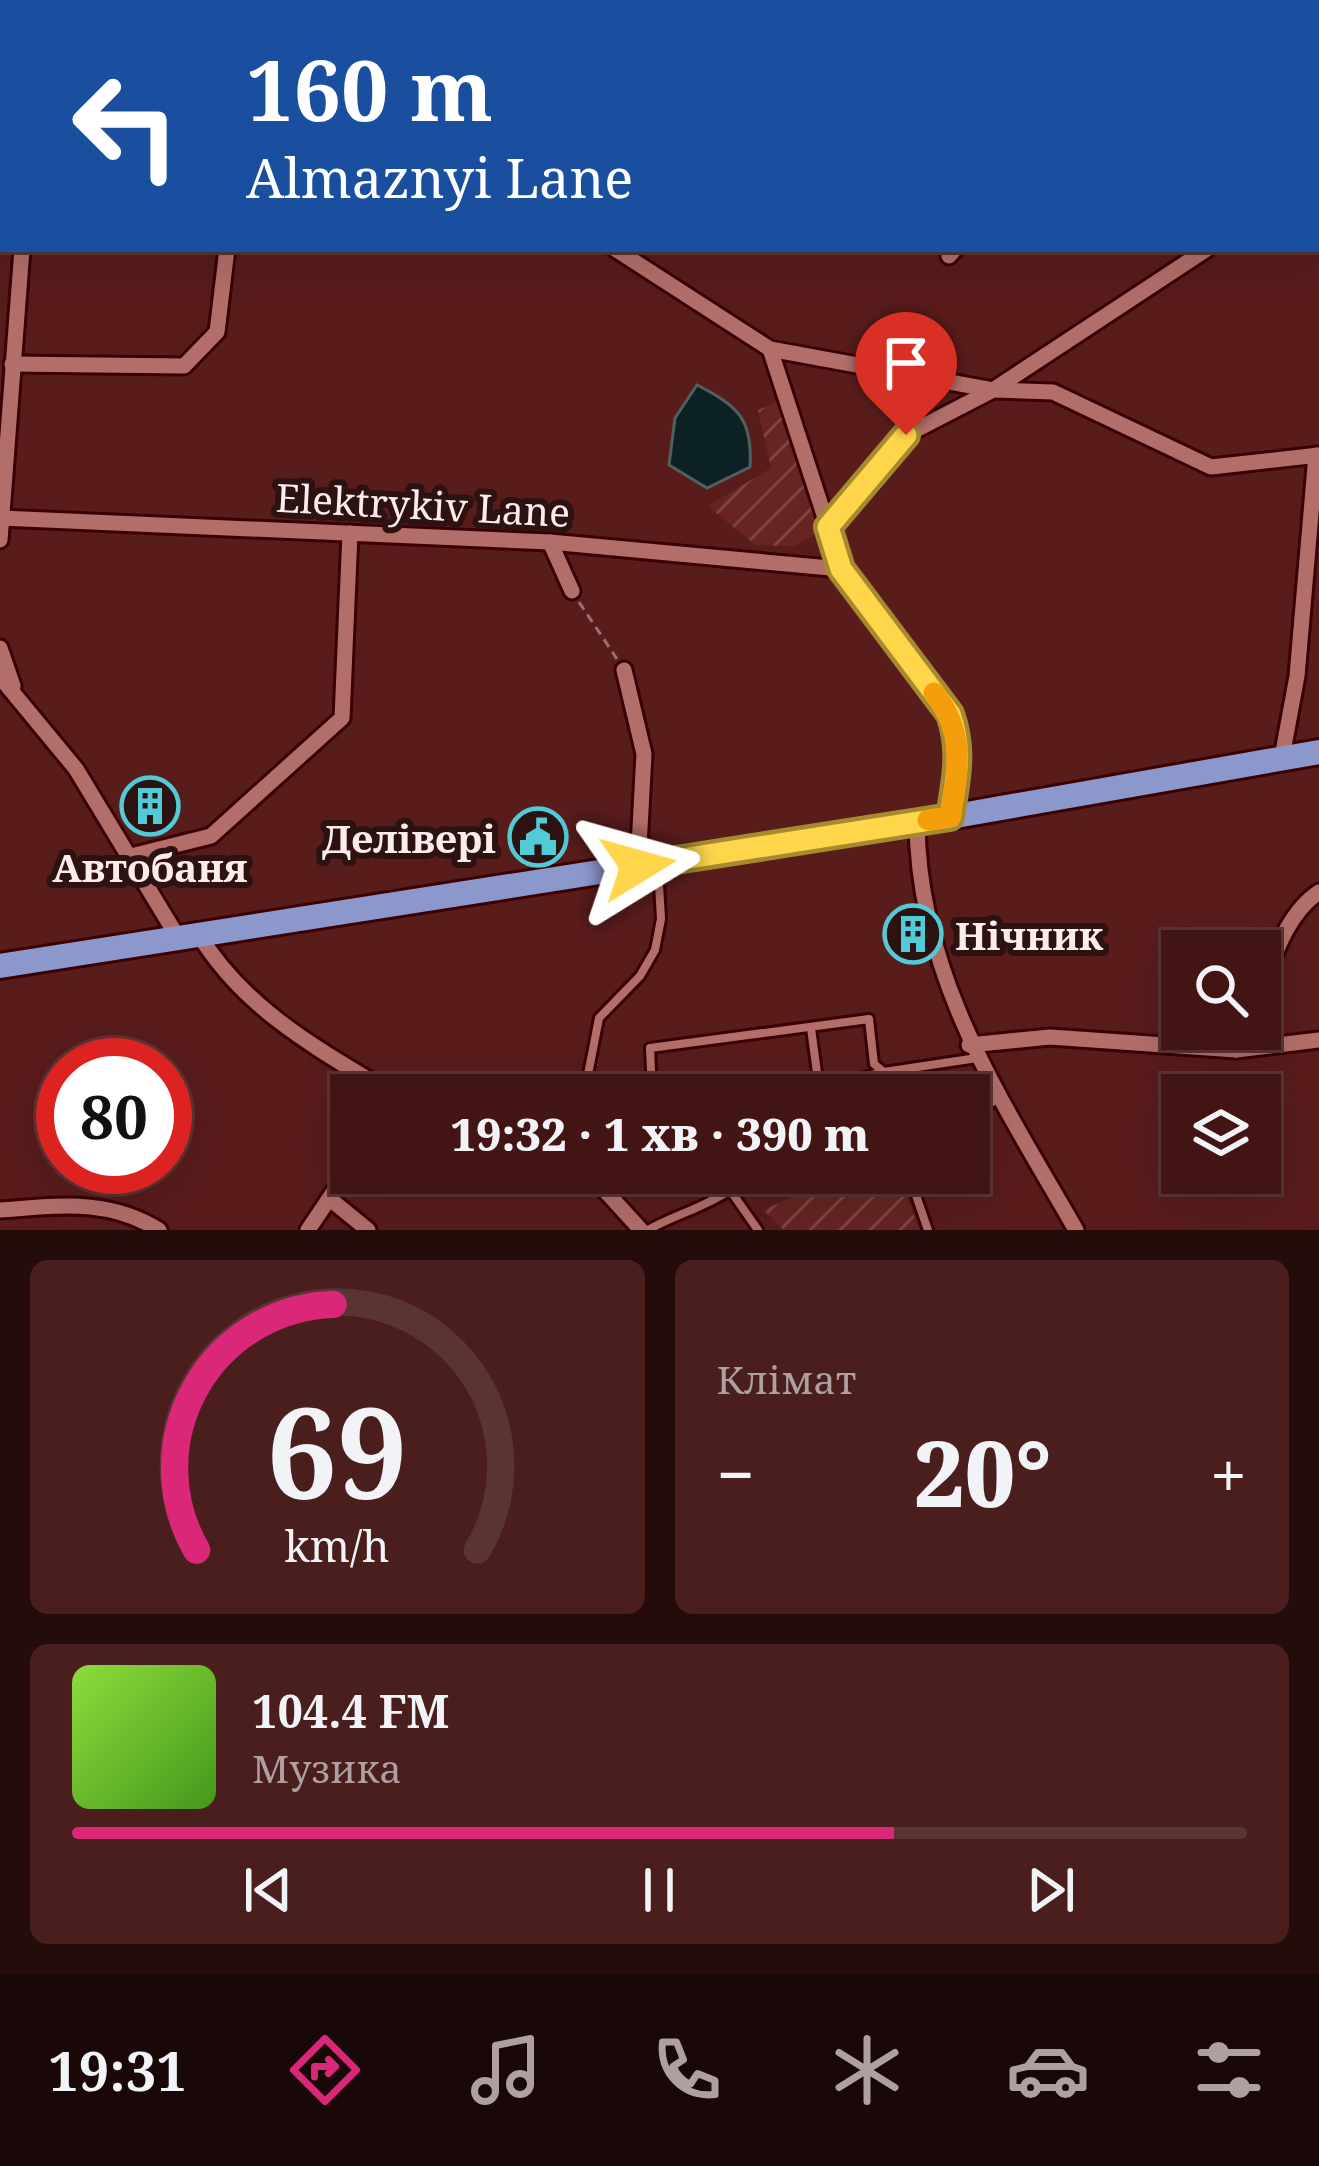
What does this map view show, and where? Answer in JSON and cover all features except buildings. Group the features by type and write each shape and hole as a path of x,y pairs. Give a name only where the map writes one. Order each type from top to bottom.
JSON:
{"highway":[{"path":"0,966 950,817 1319,752"}],"street":[{"path":"0,540 22,252"},
{"path":"12,364 184,366 217,332 227,252"},
{"path":"620,252 770,349 993,390 1053,392 1211,467 1318,455 1297,676 1282,757"},
{"path":"828,527 906,435 993,390 1197,252"},
{"path":"770,349 841,569 950,714 959,738 950,817"},
{"name":"Elektrykiv Lane","path":"1,518 550,542 841,569"},
{"path":"130,856 211,836 342,718 350,533"},
{"path":"550,542 572,591"},
{"path":"0,648 14,689"},
{"path":"624,670 644,754 648,864"},
{"path":"0,676 47,727 187,935 279,1025 360,1074"},
{"path":"917,822 925,903 973,1051 1076,1230"},
{"path":"1281,940 1308,899 1319,892"},
{"path":"973,1051 1051,1037 1161,1045"},
{"path":"1281,1045 1319,1040"},
{"path":"990,1099 997,1093"},
{"path":"308,1230 333,1194"},
{"path":"610,1194 645,1230"},
{"path":"330,1199 368,1230"},
{"path":"0,1210 81,1204 135,1216 159,1230"}],"lane":[{"path":"588,1074 599,1018 640,976 655,950 661,919 648,864"},
{"path":"651,1070 650,1048 869,1019 874,1064 884,1072"},
{"path":"811,1028 819,1088 973,1051"},
{"path":"645,1230 680,1212 703,1209 730,1190 758,1230"},
{"path":"916,1194 928,1230"}],"path":[{"path":"572,591 624,670"}],"shaded area":[{"path":"778,401 821,530 795,546 755,545 708,506 771,468 758,410"},
{"path":"799,1194 905,1194 920,1230 784,1230 763,1210"}],"water":[{"path":"697,385 733,408 749,437 750,467 707,488 669,465 675,418"}],"slow traffic":[{"path":"928,820 950,817 959,765 959,738 950,714 934,693"}],"place":[{"name":"Автобаня","path":"150,806"},
{"name":"Делівері","path":"538,837"},
{"name":"Нічник","path":"913,934"}],"route":[{"path":"638,866 950,817 959,765 959,738 950,714 841,569 828,527 906,435"}]}
